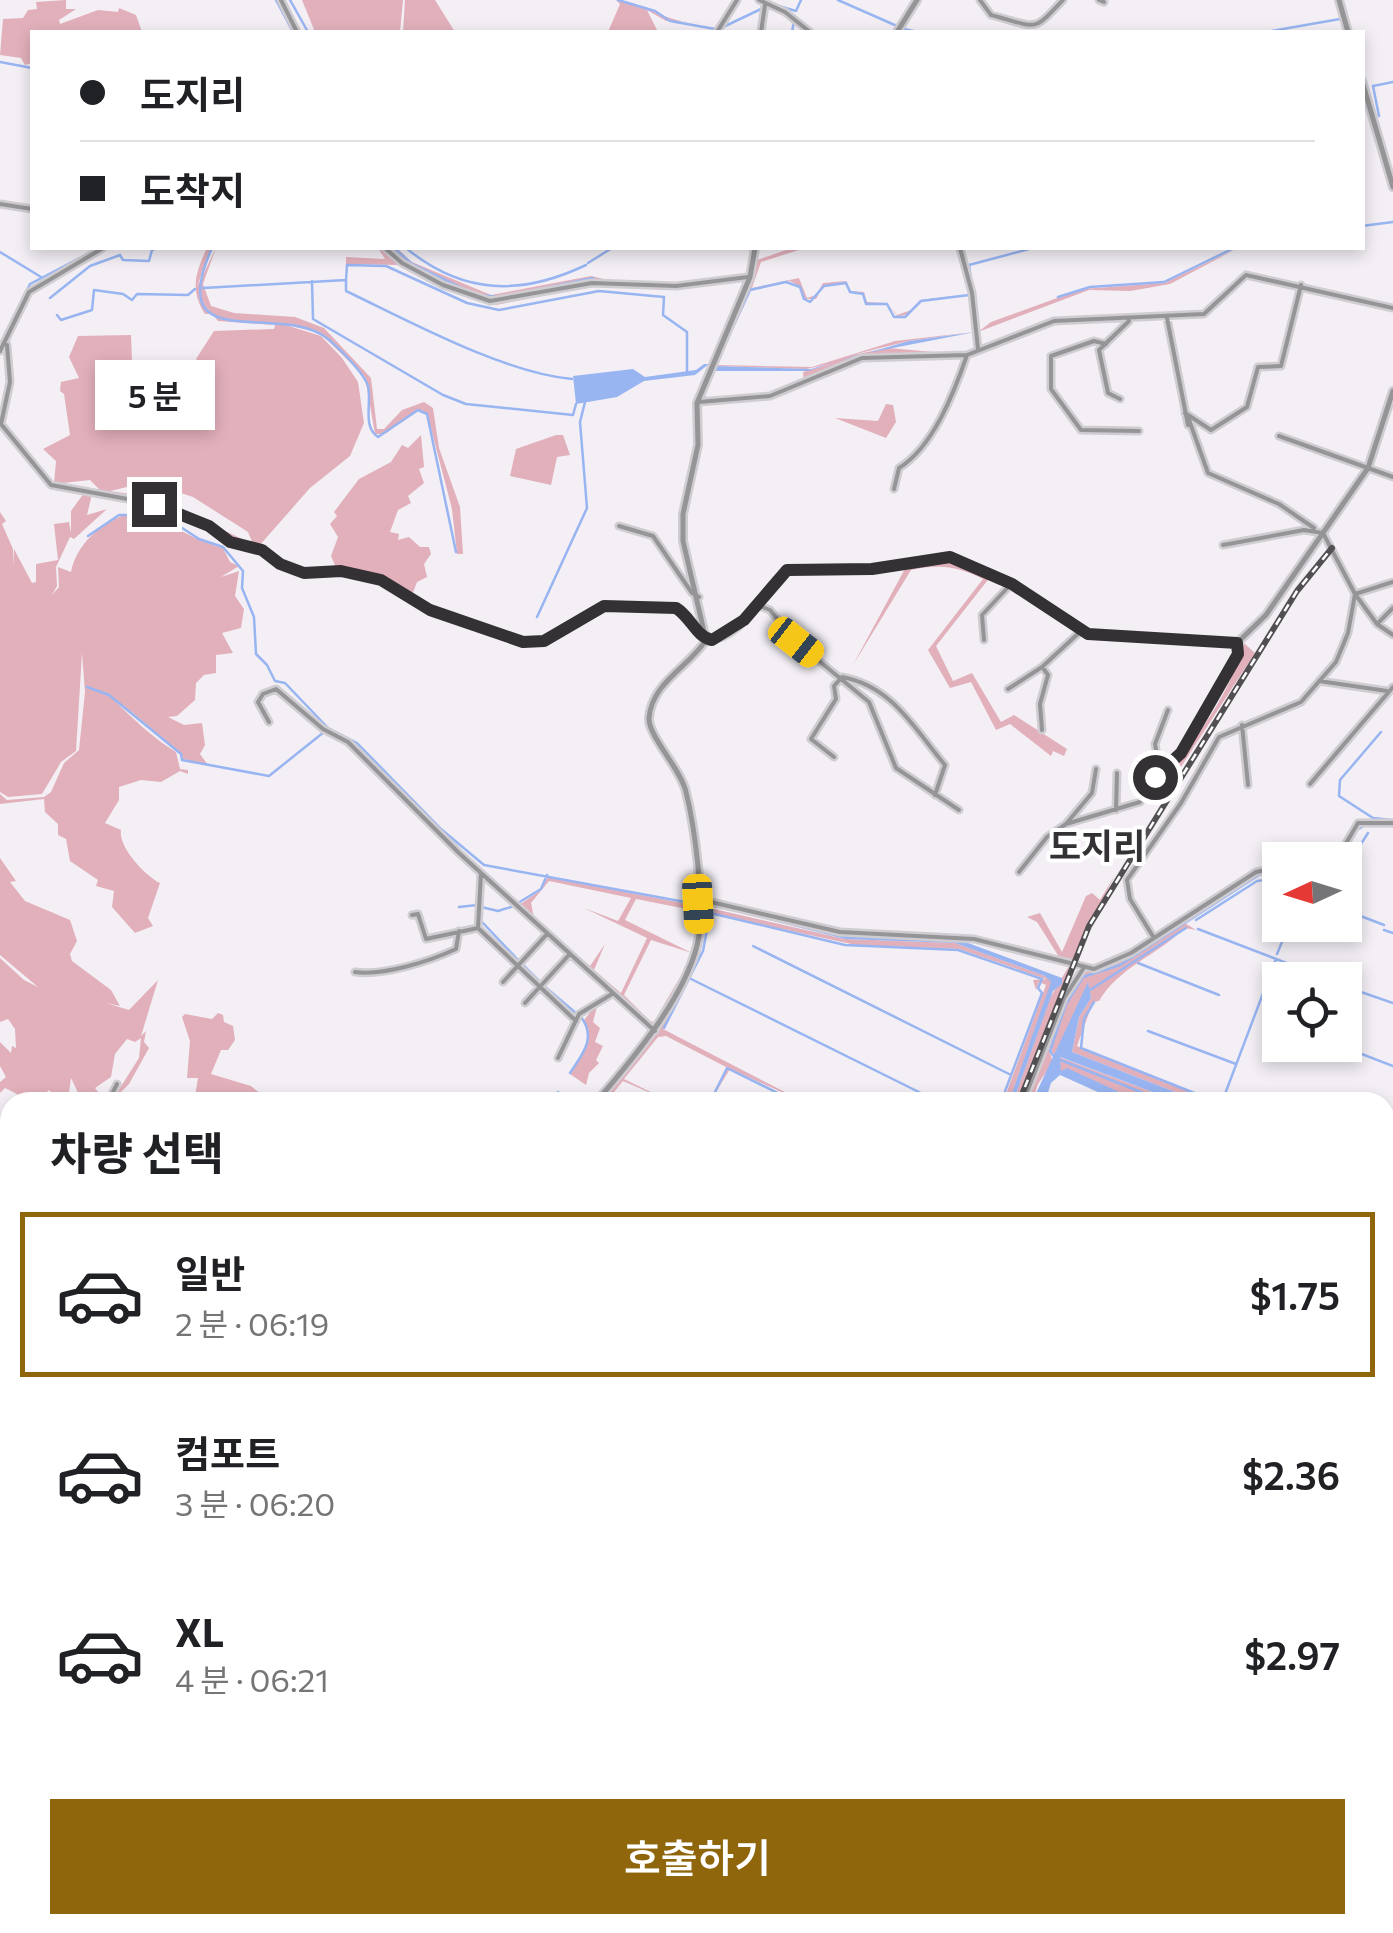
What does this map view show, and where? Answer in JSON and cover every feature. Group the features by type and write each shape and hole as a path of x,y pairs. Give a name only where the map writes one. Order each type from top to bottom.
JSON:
{"street":[{"path":"282,0 296,30"},
{"path":"718,30 738,0"},
{"path":"758,0 785,12 808,30"},
{"path":"898,30 917,0"},
{"path":"980,0 991,15 1038,25 1048,21 1063,0"},
{"path":"1339,0 1347,30"},
{"path":"761,30 765,5"},
{"path":"1365,91 1393,187"},
{"path":"0,204 30,208"},
{"path":"0,351 29,292 100,250"},
{"path":"388,250 402,263 443,285 490,301 592,282 676,286 750,277"},
{"path":"961,250 967,266 978,348"},
{"path":"706,640 681,529 698,445 697,402 750,277 754,255"},
{"path":"697,402 770,396 862,358 967,355 1054,321 1129,321 1204,314 1246,275 1393,308"},
{"path":"1185,414 1210,430 1247,407 1258,368 1281,366 1302,285"},
{"path":"1167,318 1188,425"},
{"path":"1120,399 1108,393 1099,350 1129,321"},
{"path":"1106,344 1094,341 1050,356 1050,390 1081,430 1138,431"},
{"path":"6,345 10,382 2,424 51,485 154,504 209,526 230,542 262,550 280,564 304,573 341,571 381,580 430,610 516,641 544,641 597,608 612,604 651,610 676,608 706,640"},
{"path":"894,489 899,468 915,458 928,440 967,355"},
{"path":"604,1092 655,1031 696,947 698,899 686,788 650,728 649,714 664,683 706,640 725,635 787,570 872,569 933,556 970,563 1012,584 1081,631 1103,637 1237,643 1266,615 1368,468 1393,391"},
{"path":"1185,414 1208,474 1279,504 1324,533 1355,594 1377,624 1393,635"},
{"path":"1279,436 1393,477"},
{"path":"619,526 653,536 692,593 699,597"},
{"path":"1223,545 1316,528"},
{"path":"1355,594 1393,582"},
{"path":"984,640 982,615 1012,584"},
{"path":"1154,938 1130,899 1127,880 1181,803 1218,737 1301,702 1336,662 1348,633 1355,594"},
{"path":"756,605 770,610 796,642 869,702 896,768 959,810"},
{"path":"1377,624 1393,608"},
{"path":"1008,690 1042,667 1081,631"},
{"path":"1066,824 1140,802 1160,771 1190,740 1238,654 1237,643"},
{"path":"1042,667 1048,676 1040,704 1042,730"},
{"path":"834,756 812,739 836,699 834,686 842,677"},
{"path":"842,677 881,689 945,766 935,795"},
{"path":"1319,682 1387,692"},
{"path":"1310,784 1393,687"},
{"path":"268,722 259,708 260,698 272,690 282,691 323,729 348,742 481,873 655,1031"},
{"path":"1160,771 1155,744 1168,710"},
{"path":"1242,726 1248,786"},
{"path":"1019,872 1092,793 1096,769"},
{"path":"1116,810 1117,773"},
{"path":"1347,842 1358,823 1393,823"},
{"path":"698,899 840,932 974,939 1083,969 1108,966 1262,871"},
{"path":"481,873 478,928 576,1020"},
{"path":"412,915 418,914 426,940 478,928"},
{"path":"355,972 375,973 445,954 456,949 459,931"},
{"path":"503,982 547,934"},
{"path":"525,1003 570,954"},
{"path":"1026,1092 1064,998 1083,969"},
{"path":"558,1058 579,1014 612,994"},
{"path":"113,1092 117,1084"}],"shaded area":[{"path":"66,0 66,9 76,9 59,20 60,24 98,10 118,12 119,8 136,15 141,30 30,30 30,64 0,55 3,19 23,18 28,10 37,9 36,2"},
{"path":"302,0 403,0 400,30 314,30"},
{"path":"405,0 435,0 454,30 403,30"},
{"path":"616,0 686,22 666,21 647,10 657,30 609,30 620,4"},
{"path":"206,250 210,250 197,287 215,250 203,284 211,306 234,313 295,317 324,328 371,378 377,429 384,429 402,410 424,402 433,408 439,448 460,507 463,554 457,554 452,509 427,413 418,409 385,434 375,434 365,377 320,333 279,323 321,336 342,358 358,382 364,423 350,456 310,488 259,546 232,541 206,523 156,502 102,492 90,480 54,484 56,461 43,449 70,435 64,394 60,391 61,382 79,378 69,357 78,336 131,335 132,361 141,369 138,389 144,393 137,413 141,418 163,403 173,377 183,370 195,372 202,364 196,359 214,331 274,329 275,325 218,321 198,298 210,314 205,314 197,298 196,290","holes":["148,482 193,497 248,532 253,544 152,497 110,491"]},
{"path":"379,250 443,287 495,303 595,283 660,288 712,285 666,290 597,285 496,305 454,293 399,265 346,264 346,257 385,259"},
{"path":"390,250 399,250 412,262 491,295 591,276 613,281 564,284 507,297 486,296 462,290"},
{"path":"799,250 761,262 752,288 799,278 807,298 816,295 823,283 846,281 851,291 864,292 867,302 888,304 866,303 864,294 850,291 845,282 823,286 816,299 805,299 801,287 790,281 751,290 717,365 812,367 895,341 974,332 909,341 852,355 888,348 958,354 866,356 804,381 803,372 830,364 806,369 716,366 703,395 711,399 700,397 757,260"},
{"path":"1234,250 1170,284 1130,291 1089,290 978,332 991,322 1082,289 1164,283"},
{"path":"886,404 893,405 896,422 886,438 835,418 878,421"},
{"path":"421,435 424,467 419,469 424,483 408,496 411,503 398,510 390,532 399,534 398,540 409,537 420,547 429,547 431,554 424,564 427,577 417,582 411,598 384,580 337,570 331,556 338,537 330,524 337,516 334,512 359,479 391,462 402,445 408,448"},
{"path":"563,435 570,455 557,457 551,485 510,476 516,449"},
{"path":"84,493 92,494 87,515 107,509 74,539 70,537 56,567 57,586 52,595 59,587 58,567 71,572 78,553 91,536 127,514 167,524 223,548 230,562 239,566 221,577 239,571 235,596 244,609 241,628 222,633 233,653 216,655 216,673 204,675 196,683 195,700 177,716 168,717 184,725 202,723 205,745 200,754 208,765 183,759 182,754 113,699 176,752 180,769 188,770 188,774 180,771 161,782 141,780 119,787 119,800 105,823 121,830 129,853 160,883 148,918 153,926 135,933 112,907 114,891 96,886 98,880 70,861 66,839 58,835 58,824 45,812 44,799 0,804 0,794 7,800 44,797 51,792 64,763 79,750 85,692 82,653 76,751 61,762 42,794 8,797 0,792 0,512 6,521 2,524 13,549 14,567 14,549 32,583 36,582 36,564 58,560 54,524 69,522 71,533 71,511"},
{"path":"948,559 991,576 936,646 953,681 972,673 1001,722 1014,715 1067,749 1064,756 1053,751 1051,756 1010,724 996,730 971,682 950,688 928,650 983,579 974,575 948,567 911,570 853,665 907,565"},
{"path":"1244,643 1255,653 1175,776 1166,769 1189,746 1213,711"},
{"path":"0,858 16,881 10,882 25,901 70,920 77,941 70,954 72,961 111,990 120,1006 106,1003 129,1010 158,980 141,1036 146,1031 144,1042 149,1048 121,1092 117,1092 139,1058 141,1038 135,1042 127,1039 115,1054 111,1077 95,1088 98,1092 78,1092 71,1078 69,1092 13,1092 5,1088 0,1092 0,1082 6,1077 0,1066 0,1042 11,1053 12,1046 16,1048 15,1029 8,1019 0,1022 0,958 38,987 0,955"},
{"path":"1115,875 1071,963 1061,960 1037,922 1027,917 1040,913 1062,952 1086,896 1092,893 1100,900"},
{"path":"548,877 698,906 697,911 636,899 625,920 692,953 651,940 624,995 654,1022 680,977 655,1027 519,905 541,890","holes":["549,881 631,898 618,921 584,908 647,938 621,993 594,970 605,944 590,966 534,918 531,903"]},
{"path":"701,906 845,939 955,943 1045,976 1052,982 1013,1092 1007,1092 1046,985 1039,982 1036,990 1033,980 1046,979 959,949 856,945 708,913 700,954 663,1029 785,1092 730,1069 715,1092 728,1068 666,1036 658,1037 624,1079 651,1092 623,1081 614,1092 607,1092 656,1033 697,951"},
{"path":"1183,922 1196,930 1185,928 1127,970 1099,1001 1093,1002 1077,1046 1190,1092 1175,1092 1072,1052 1079,1017 1091,998 1088,983 1056,1057 1051,1051 1054,1036 1049,1050 1053,1062 1035,1092 1029,1092 1064,1002 1084,972 1109,967"},
{"path":"1069,966 1022,1092 1017,1092 1050,998"},
{"path":"598,1003 593,1022 600,1028 595,1042 603,1046 596,1060 599,1063 589,1073 586,1085 570,1074 589,1040 584,1020"},
{"path":"218,1013 223,1015 224,1022 233,1026 235,1040 228,1050 221,1050 211,1074 258,1092 196,1092 198,1078 187,1078 190,1041 182,1017 185,1014 212,1019"},
{"path":"1059,1057 1152,1092 1115,1092 1061,1071"}],"water":[{"path":"975,332 866,353 909,341"},
{"path":"836,362 808,371 713,371 715,366 811,369"},
{"path":"709,364 695,375 644,381 617,397 576,404 573,376 633,369 645,377 696,370"},
{"path":"701,903 835,933 960,940 1062,978 1062,984 1053,991 1017,1092 1012,1092 1051,982 1045,976 955,943 845,939"},
{"path":"1088,982 1091,998 1079,1017 1072,1052 1175,1092 1153,1092 1060,1057 1061,1071 1067,1068 1119,1092 1098,1092 1060,1075 1048,1092 1037,1092"}],"waterway":[{"path":"276,0 292,30"},
{"path":"290,0 307,30"},
{"path":"618,0 655,11 670,21 715,29"},
{"path":"772,4 796,11 801,0"},
{"path":"838,0 897,26"},
{"path":"719,29 761,9"},
{"path":"1277,30 1340,19"},
{"path":"792,30 794,21"},
{"path":"904,29 909,30"},
{"path":"0,62 30,68"},
{"path":"1379,116 1373,86 1393,82"},
{"path":"1365,226 1393,222"},
{"path":"10,327 30,284 95,250"},
{"path":"50,298 90,266 120,255 123,260 149,261 152,250"},
{"path":"211,250 201,282 202,304 214,315 307,328 328,339 366,381 370,427 378,437 418,410 427,414 456,552"},
{"path":"396,250 412,264 470,292"},
{"path":"409,250 449,275 493,286 538,282 586,265"},
{"path":"588,263 609,250"},
{"path":"972,287 969,265 1025,250"},
{"path":"1058,297 1090,287 1164,282 1230,250"},
{"path":"0,252 41,277"},
{"path":"346,280 347,265 386,266 467,303 499,310 599,291 664,297 663,315 687,332 687,371"},
{"path":"512,295 593,278"},
{"path":"203,288 346,280 346,291 457,344 517,367 572,379"},
{"path":"312,281 313,319 443,395 466,404 573,415 576,404"},
{"path":"720,355 750,290 786,282 800,287 804,299 810,302 824,286 846,283 850,292 863,294 866,304 887,304 894,317 905,317 921,301 969,295 973,317"},
{"path":"57,315 61,320 92,310 94,290 123,294 132,300 137,294 188,295 195,289"},
{"path":"477,295 499,297"},
{"path":"537,617 587,508 580,422 585,402"},
{"path":"88,536 119,515 147,515 173,522 199,539 223,547 243,571 242,588 254,617 256,654 275,681 285,683 328,728 357,743 441,829 484,865 696,904"},
{"path":"87,687 109,695 181,754 182,760 269,776 324,732"},
{"path":"1381,732 1340,780 1339,796 1373,818 1392,820"},
{"path":"1350,842 1355,831 1367,824"},
{"path":"1380,825 1393,826"},
{"path":"1362,842 1368,833"},
{"path":"1055,1058 1050,1051 1066,1004 1083,977 1120,965 1262,874"},
{"path":"518,903 541,889 547,875"},
{"path":"1196,920 1262,880"},
{"path":"459,907 477,905"},
{"path":"481,907 498,911 514,906"},
{"path":"664,1028 703,951 710,913 845,945 958,950 1042,979 1038,988 1042,993 1005,1092"},
{"path":"1362,917 1384,925"},
{"path":"482,922 519,961"},
{"path":"1090,990 1186,928"},
{"path":"1198,929 1284,962"},
{"path":"1384,930 1393,933"},
{"path":"1277,954 1282,942"},
{"path":"753,946 1011,1075"},
{"path":"1226,1092 1276,959"},
{"path":"1138,963 1219,995"},
{"path":"522,964 541,983"},
{"path":"689,978 919,1092"},
{"path":"544,986 577,1014"},
{"path":"1362,992 1393,1003"},
{"path":"1094,1002 1084,1019 1081,1048 1192,1092"},
{"path":"570,1073 588,1039 581,1017"},
{"path":"1148,1031 1236,1064"},
{"path":"1362,1054 1393,1066"},
{"path":"1058,1059 1141,1092"},
{"path":"715,1092 727,1068 776,1092"}],"railway":[{"path":"1023,1092 1089,926 1297,591 1332,548"}],"district":[{"name":"도지리","path":"1097,844"}],"route":[{"path":"154,504 209,526 230,542 262,550 280,564 304,573 341,571 381,580 430,610 523,642 544,641 597,608 612,604 651,610 676,608 692,621 700,636 712,640 744,620 787,570 872,569 933,556 950,557 1012,584 1088,634 1219,645 1237,643 1238,654 1190,740 1155,777"}]}
